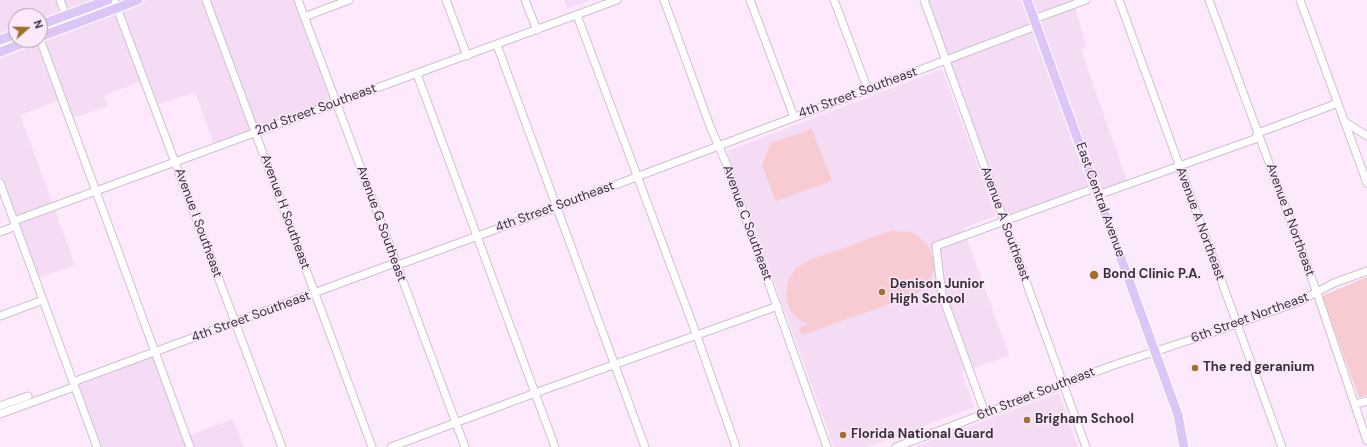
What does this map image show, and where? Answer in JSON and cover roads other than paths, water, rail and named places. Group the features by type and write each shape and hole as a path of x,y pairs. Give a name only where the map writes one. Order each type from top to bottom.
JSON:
{"main road":[{"path":"48,22 108,0"},
{"path":"48,34 116,4 138,0"},
{"name":"East Central Avenue","path":"1027,0 1178,415 1184,447"},
{"path":"0,52 10,48"}],"street":[{"path":"60,0 66,16"},
{"name":"Avenue H Southeast","path":"206,0 372,447"},
{"name":"Avenue G Southeast","path":"298,0 465,447"},
{"path":"304,16 349,0"},
{"path":"446,0 467,56"},
{"path":"525,0 537,30"},
{"name":"2nd Street Southeast","path":"0,232 15,224 95,191 617,0"},
{"name":"Avenue C Southeast","path":"664,0 718,146 726,163 827,447"},
{"path":"750,0 794,117"},
{"path":"834,0 868,90"},
{"name":"Avenue A Southeast","path":"924,0 1086,447"},
{"name":"4th Street Southeast","path":"0,414 155,352 235,322 395,263 401,264 557,207 946,61 1086,0"},
{"name":"Avenue A Northeast","path":"1119,0 1282,447"},
{"name":"Avenue B Northeast","path":"1209,0 1317,293 1356,404 1367,441"},
{"path":"1300,0 1367,183"},
{"name":"Avenue I Southeast","path":"116,4 282,447"},
{"path":"577,15 697,336 736,447"},
{"path":"497,44 645,447"},
{"path":"44,48 190,447"},
{"path":"417,74 555,447"},
{"path":"985,413 940,291 936,246 1096,191 1179,166 1255,139 1258,133 1338,103"},
{"path":"1345,122 1367,136"},
{"path":"0,183 97,447"},
{"name":"6th Street Northeast","path":"1154,351 1298,302 1334,283 1367,271"},
{"path":"0,316 43,300"},
{"path":"391,447 535,393 778,306"},
{"name":"6th Street Southeast","path":"896,447 1154,351"},
{"path":"0,406 28,396"},
{"path":"1356,404 1367,400"}],"place":[{"name":"Bond Clinic P.A.","path":"1094,275"},
{"name":"Denison Junior High School","path":"882,292"},
{"name":"The red geranium","path":"1195,368"},
{"name":"Brigham School","path":"1027,420"},
{"name":"Florida National Guard","path":"843,435"}]}
